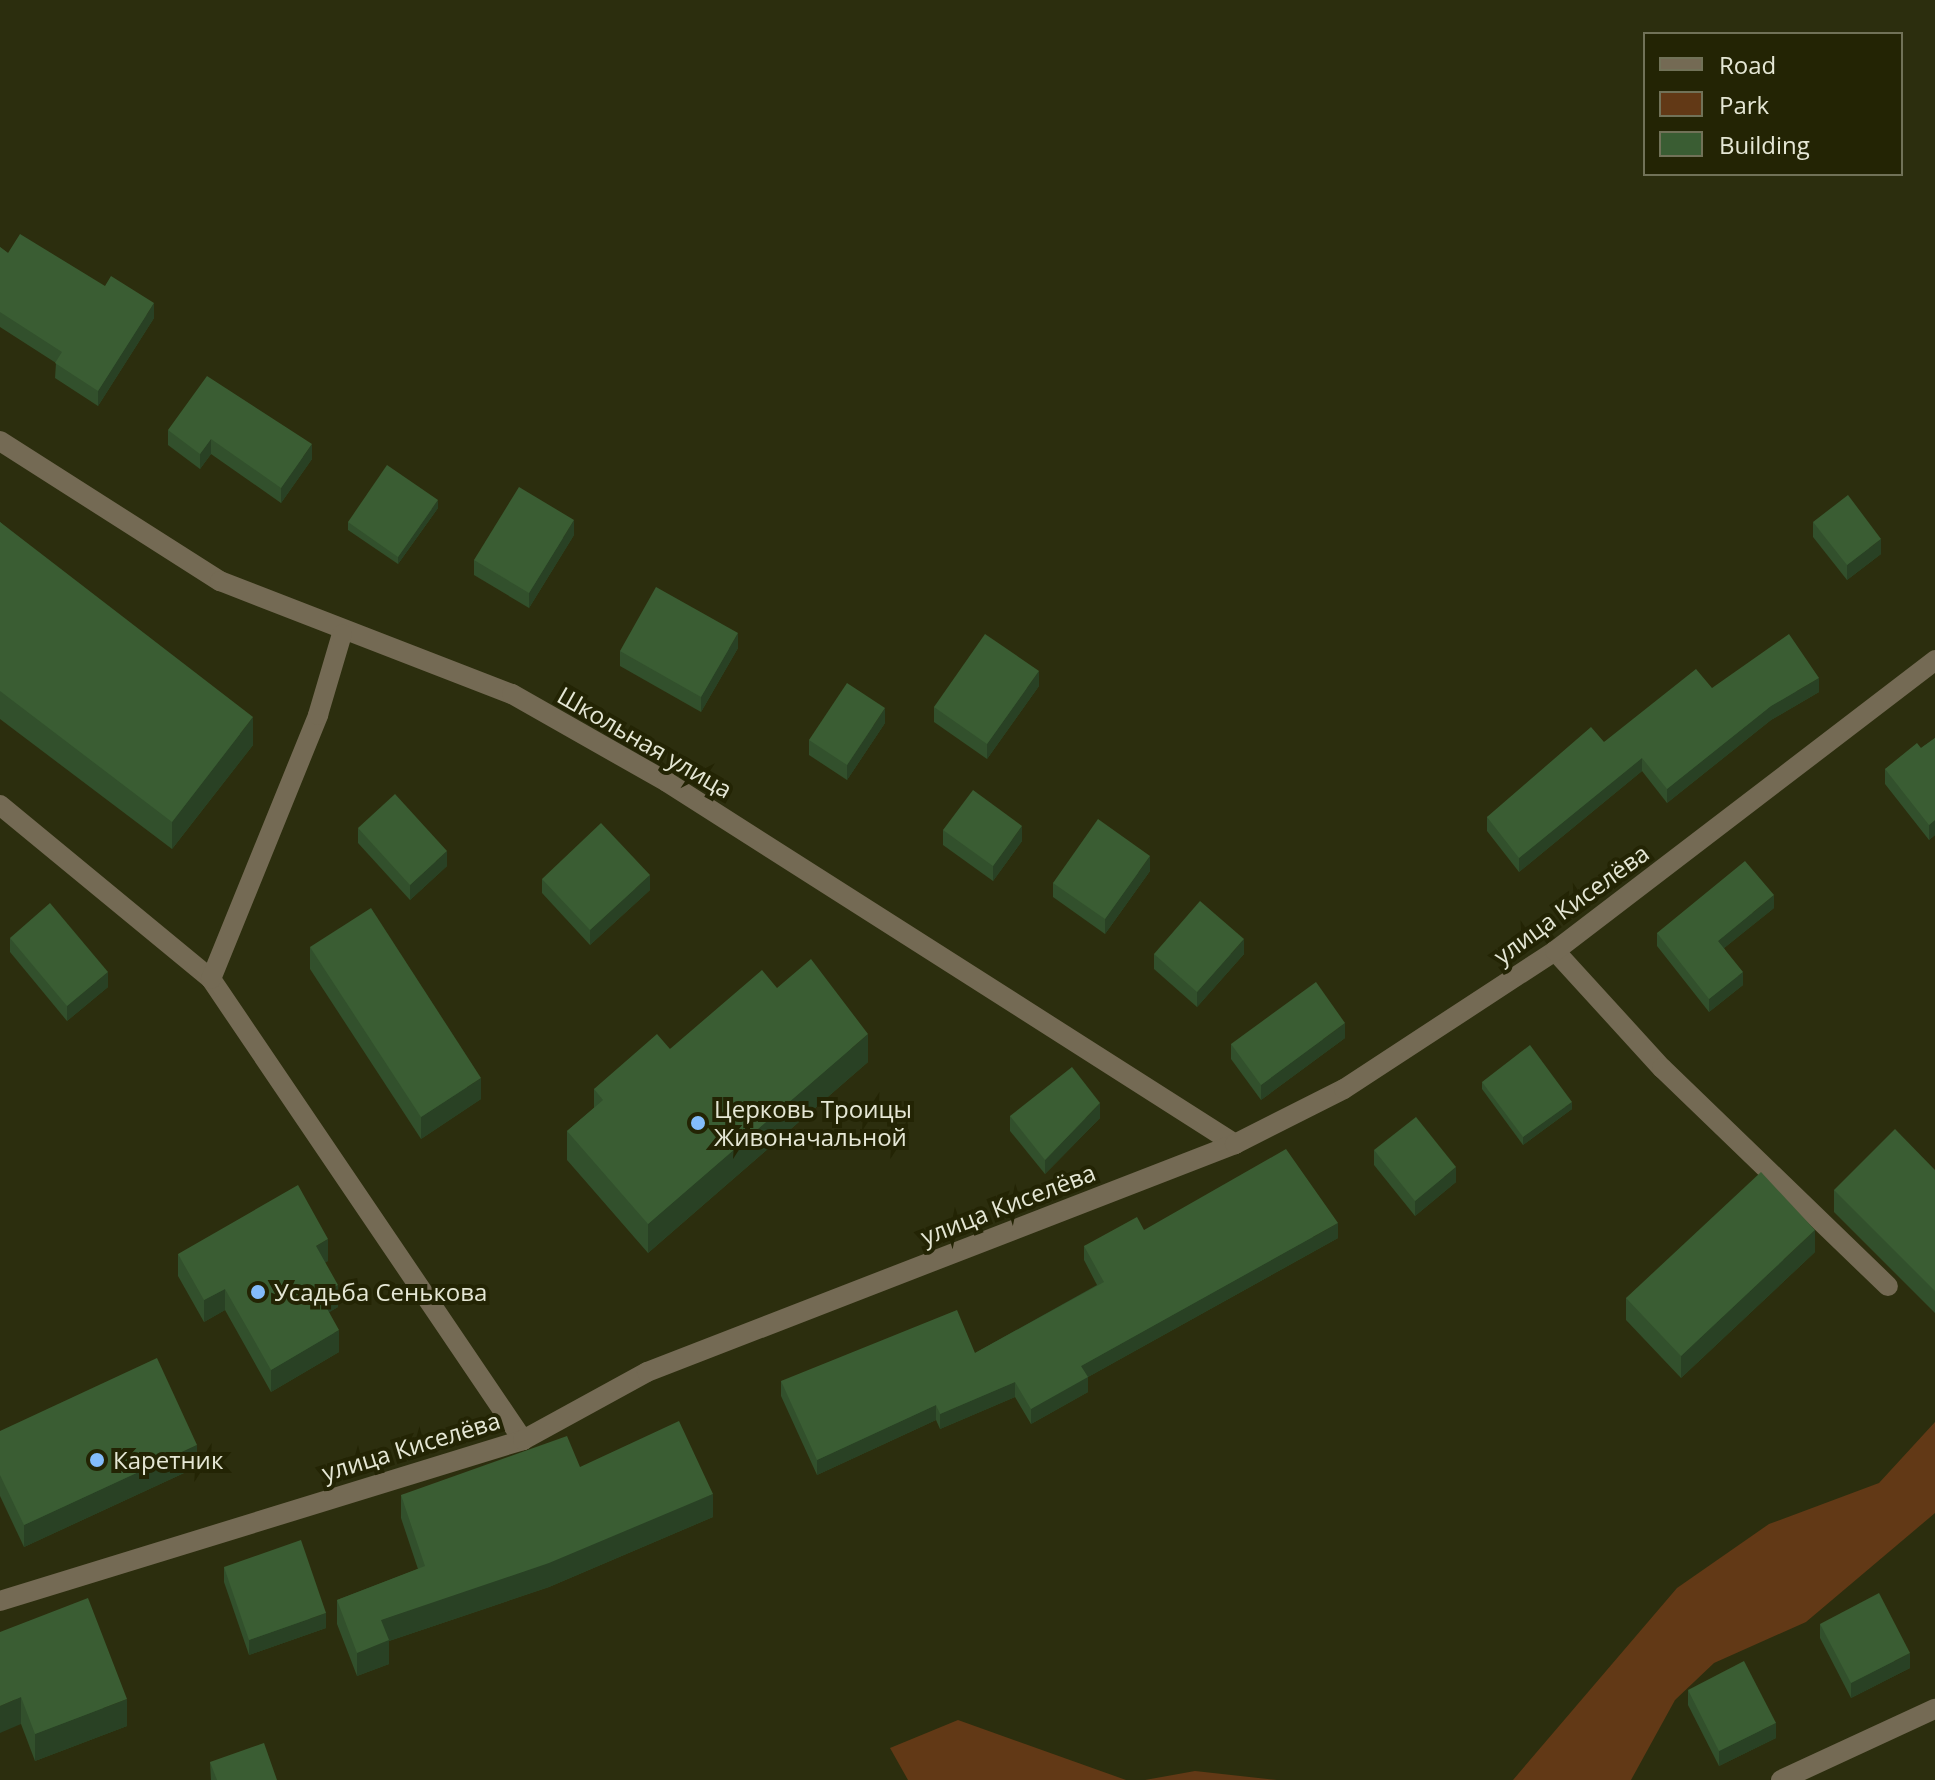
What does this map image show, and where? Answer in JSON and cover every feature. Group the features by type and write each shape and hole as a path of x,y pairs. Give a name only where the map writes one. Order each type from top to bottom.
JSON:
{"street":[{"name":"Школьная улица","path":"0,441 220,581 342,634 512,694 667,782 1235,1144"},
{"path":"211,979 318,715 342,634"},
{"name":"улица Киселёва","path":"0,1601 523,1440 647,1372 1235,1144 1344,1089 1555,951 1935,660"},
{"path":"0,805 211,979 523,1440"},
{"path":"1555,951 1662,1068 1888,1286"},
{"path":"1781,1780 1935,1709"}],"green space":[{"path":"1935,1422 1935,1513 1806,1622 1714,1663 1675,1700 1631,1780 1513,1780 1677,1588 1769,1524 1879,1483"},
{"path":"958,1720 1126,1780 908,1780 890,1748"},
{"path":"1195,1771 1277,1780 1145,1780"}],"building":[{"path":"20,234 105,286 111,276 154,303 98,391 55,363 62,352 0,312 0,247 8,253"},
{"path":"207,376 312,444 281,488 211,439 200,454 168,430"},
{"path":"387,465 438,500 398,557 348,522"},
{"path":"519,487 574,520 529,593 474,560"},
{"path":"1848,495 1881,539 1847,565 1813,522"},
{"path":"0,522 253,717 172,822 0,691"},
{"path":"656,587 738,633 701,697 620,651"},
{"path":"985,634 1039,671 987,744 934,707"},
{"path":"1789,634 1819,678 1771,706 1667,789 1642,758 1519,858 1487,817 1591,727 1604,742 1696,669 1712,688"},
{"path":"847,683 885,708 847,765 809,740"},
{"path":"1935,738 1935,820 1929,825 1885,769 1917,743 1921,748"},
{"path":"973,790 1022,826 993,866 943,830"},
{"path":"395,794 447,851 410,885 358,828"},
{"path":"1098,819 1150,856 1105,919 1053,883"},
{"path":"601,823 650,875 590,930 542,879"},
{"path":"1745,861 1774,895 1718,941 1743,972 1709,999 1657,933"},
{"path":"1200,901 1244,939 1197,992 1154,954"},
{"path":"50,903 108,972 67,1006 10,938"},
{"path":"371,908 481,1078 421,1117 310,947"},
{"name":"Церковь Троицы Живоначальной","path":"811,959 868,1034 648,1224 567,1131 603,1100 594,1089 657,1034 670,1049 762,970 777,988"},
{"path":"1316,982 1345,1023 1261,1085 1231,1044"},
{"path":"1530,1045 1572,1102 1523,1137 1482,1082"},
{"path":"1072,1067 1100,1103 1045,1160 1010,1116"},
{"path":"1416,1117 1456,1167 1415,1201 1374,1150"},
{"path":"1895,1129 1935,1170 1935,1291 1834,1190"},
{"path":"1286,1149 1338,1223 1081,1366 1088,1377 1031,1409 1015,1382 940,1414 936,1405 817,1460 781,1381 957,1310 975,1353 1104,1282 1084,1246 1137,1217 1144,1230"},
{"path":"1761,1172 1815,1230 1681,1356 1626,1298"},
{"name":"Усадьба Сенькова","path":"298,1185 328,1239 316,1246 338,1285 320,1296 339,1330 271,1370 225,1289 204,1300 178,1254"},
{"name":"Каретник","path":"157,1358 197,1445 24,1525 0,1475 0,1431"},
{"path":"679,1421 713,1494 549,1563 381,1620 389,1640 357,1653 337,1600 425,1566 401,1495 567,1436 580,1467"},
{"path":"301,1540 326,1613 249,1640 224,1567"},
{"path":"1879,1593 1910,1653 1851,1683 1820,1624"},
{"path":"88,1598 127,1699 35,1734 21,1697 0,1706 0,1632"},
{"path":"1744,1661 1776,1723 1719,1751 1688,1690"},
{"path":"264,1743 277,1780 217,1780 210,1762"}],"place":[{"name":"Церковь Троицы Живоначальной","path":"698,1123"},
{"name":"Усадьба Сенькова","path":"258,1292"},
{"name":"Каретник","path":"97,1460"}]}
